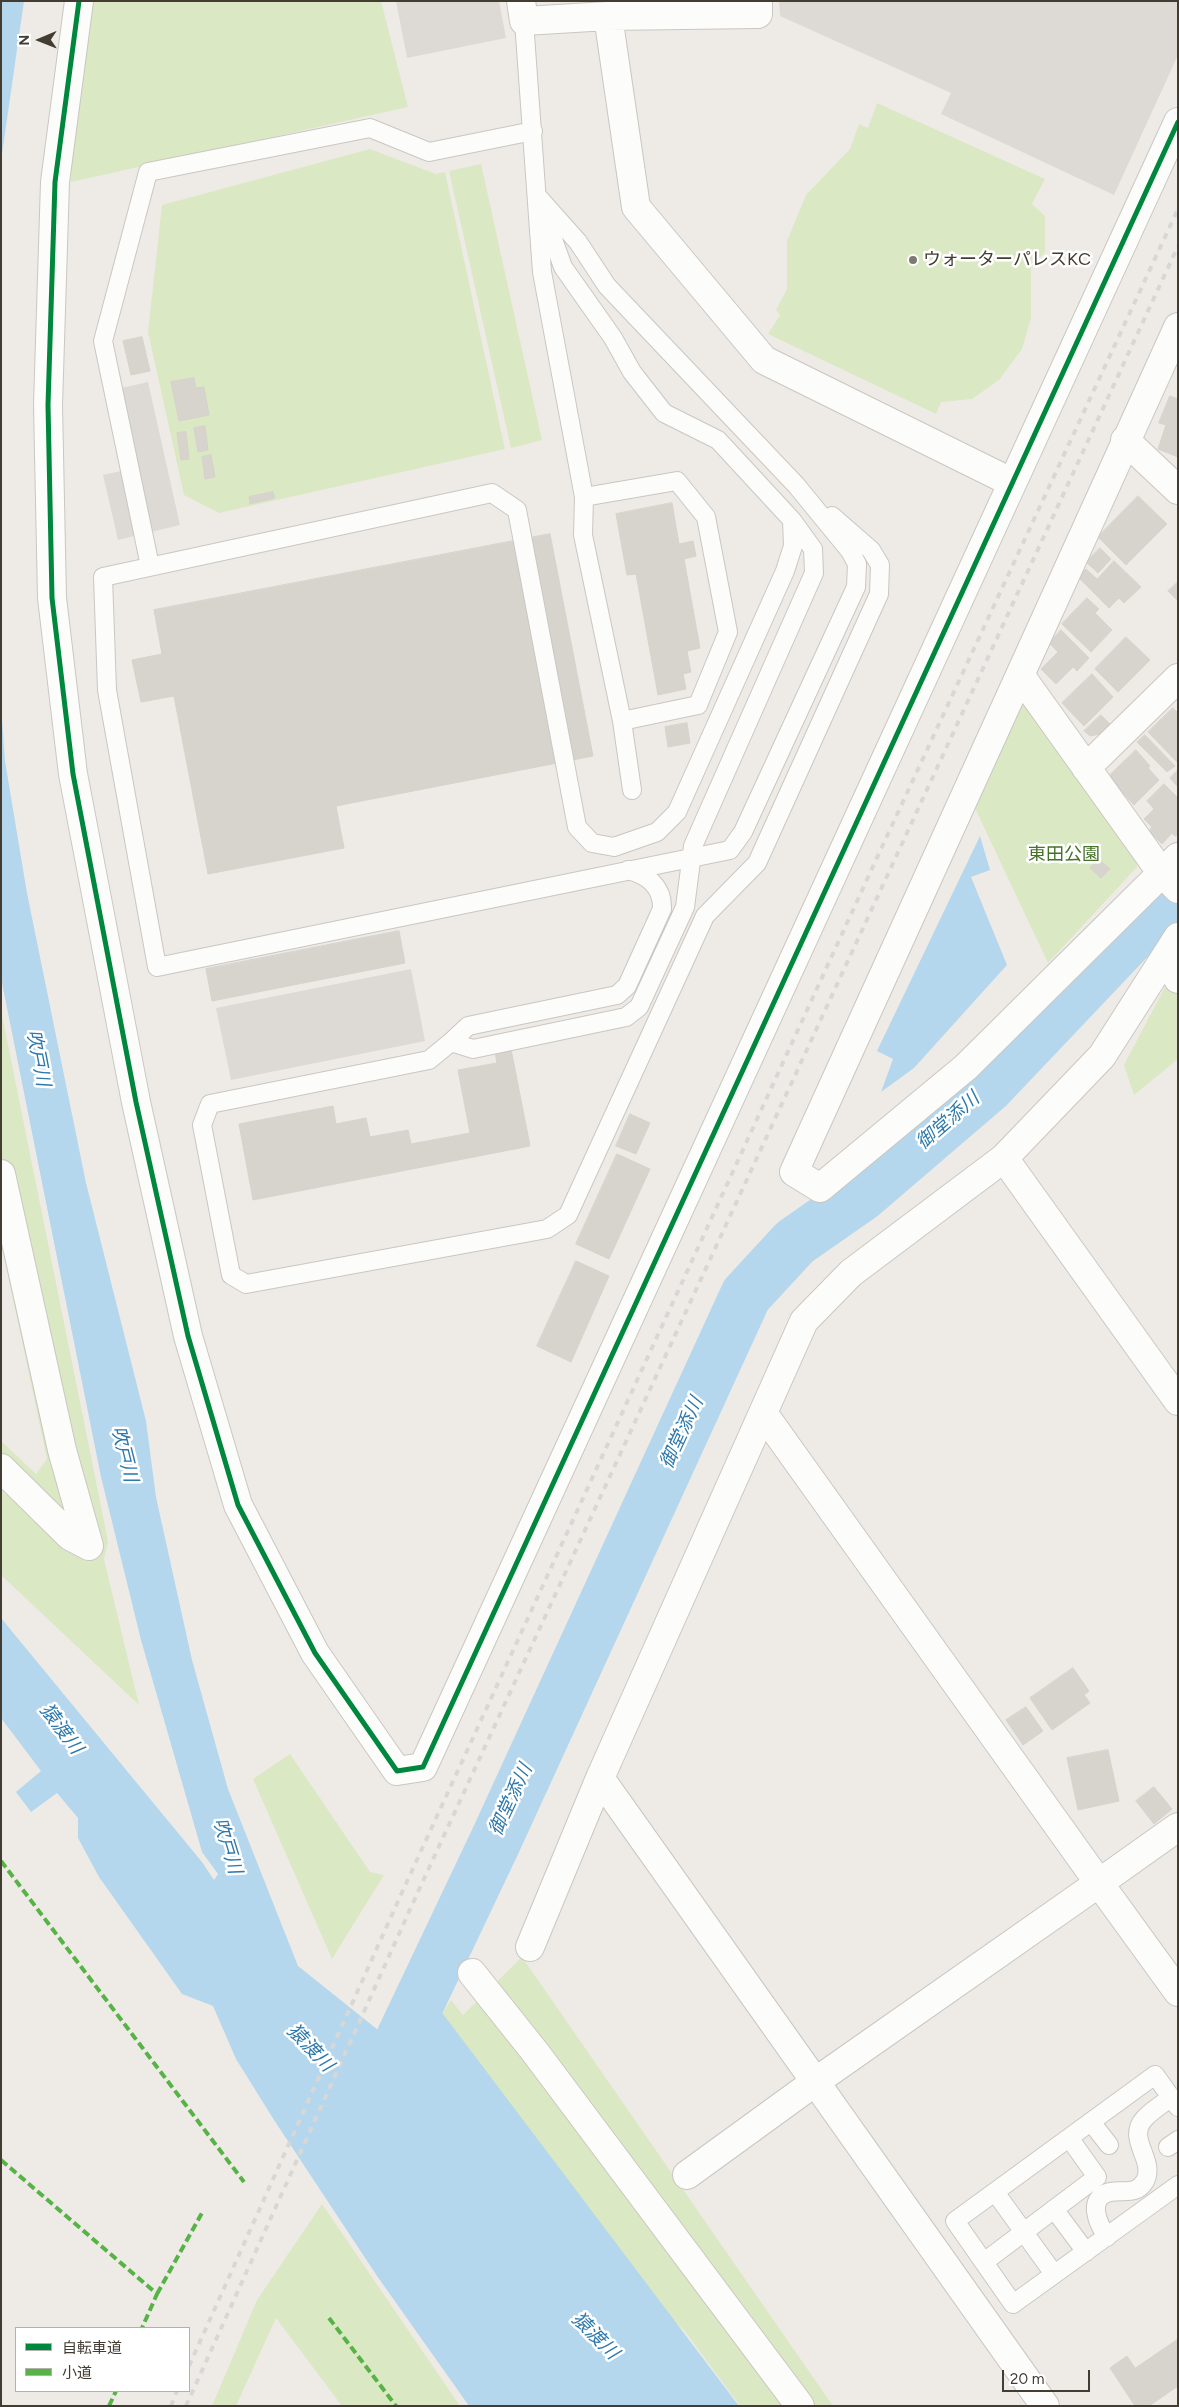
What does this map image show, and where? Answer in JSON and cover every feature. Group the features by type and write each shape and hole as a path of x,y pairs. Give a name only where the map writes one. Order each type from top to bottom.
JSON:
{"street":[{"path":"79,1 54,182 48,405 52,598 73,774 136,1102 188,1336 238,1505 315,1653 397,1771 423,1767 1011,482 1178,122"},
{"path":"523,11 608,16 758,14 758,1"},
{"path":"608,16 636,206 764,360 1011,482"},
{"path":"1020,675 1086,768 1172,873 966,1067 820,1188 794,1172 1125,440 1178,327"},
{"path":"1125,440 1178,490"},
{"path":"1086,768 1178,678"},
{"path":"530,1947 600,1778 804,1321 851,1273 1004,1158 1102,1056 1174,957"},
{"path":"1004,1158 1178,1400"},
{"path":"1,1174 62,1450 90,1546 70,1536 1,1468"},
{"path":"763,1413 1178,1992"},
{"path":"600,1778 1045,2406"},
{"path":"687,2175 815,2082 1178,1827"},
{"path":"472,1972 535,2052 800,2406"}],"lane":[{"path":"523,11 542,272 584,497 583,535 622,721 632,790"},
{"path":"150,566 103,341 148,172 370,128 429,152 533,131"},
{"path":"538,197 578,242 607,286 796,484 850,551 857,564 856,587 743,832 730,850 157,967 107,690 103,576 492,493 517,510 577,827 592,843 614,847 657,832 677,812 754,637 786,571 793,546 792,520"},
{"path":"452,1042 474,1049 626,1017 639,1007 684,907 693,846 814,573 813,549 792,520 718,440 664,413 632,372 614,338 563,267 538,197"},
{"path":"584,497 677,482 706,517 728,632 698,705 622,721"},
{"path":"628,870 641,874 651,881 661,893 663,901 662,909 627,986 617,995 468,1026 430,1060 210,1104 202,1125 231,1275 246,1284 266,1281 548,1229 568,1215 705,916 757,863 878,594 880,565 872,550 796,484"},
{"path":"1107,2237 1097,2221 1097,2204 1103,2196 1111,2192 1130,2192 1138,2189 1145,2181 1147,2158 1141,2150 1139,2131 1142,2120 1174,2102 1155,2075 1070,2139 955,2220 1013,2304 1107,2237 1178,2185"},
{"path":"1091,2122 1110,2145"},
{"path":"984,2262 1097,2176 1070,2139"},
{"path":"995,2192 1054,2274"},
{"path":"1054,2209 1086,2252"}],"green space":[{"path":"94,1 381,1 408,107 71,182 75,98"},
{"name":"ウォーターパレスKC","path":"877,103 1045,179 1032,204 1045,216 1045,252 1031,268 1031,318 1022,349 999,380 972,399 941,402 936,414 768,334 780,315 776,310 787,289 787,241 806,195 850,149 859,124 868,128"},
{"path":"370,149 436,174 445,172 505,449 219,513 184,495 148,332 162,205"},
{"path":"481,164 542,440 511,448 449,171"},
{"name":"東田公園","path":"1022,700 1136,850 1137,867 1048,963 974,806"},
{"path":"1178,980 1178,1059 1134,1095 1124,1065 1165,987"},
{"path":"1,1010 108,1541 104,1559 139,1705 1,1575 1,1441 36,1474 47,1459 1,1242"},
{"path":"290,1754 370,1872 384,1875 332,1959 253,1779"},
{"path":"522,1957 833,2406 740,2406 684,2330 394,2090 451,2000 463,2015"},
{"path":"322,2204 460,2406 342,2406 276,2318 236,2406 212,2406 257,2300"}],"shaded area":[{"path":"396,1 499,1 506,38 407,58"},
{"path":"779,1 1178,1 1178,55 1114,195 941,114 951,93 780,16"},
{"path":"148,382 180,525 118,540 103,475 125,470 108,391"},
{"path":"411,969 425,1041 231,1080 216,1008"}],"water":[{"path":"1,1 24,1 1,161"},
{"path":"1,704 5,761 27,893 86,1183 146,1421 156,1497 192,1660 228,1789 298,1966 398,2046 415,1990 434,2002 739,2406 469,2406 377,2276 274,2120 236,2059 213,2006 182,1994 99,1877 78,1838 78,1818 57,1793 31,1812 16,1792 41,1771 1,1718 1,1618 202,1862 214,1880 218,1874 202,1852 141,1640 101,1477 1,978"},
{"path":"980,836 990,870 971,877 1007,965 914,1068 881,1092 893,1059 877,1051"}],"building":[{"path":"142,337 150,371 131,375 123,341"},
{"path":"194,378 196,388 204,387 209,415 179,421 171,382"},
{"path":"1170,396 1178,399 1178,457 1158,449 1166,425 1159,423"},
{"path":"205,426 208,450 198,452 194,428"},
{"path":"186,432 189,459 181,460 177,433"},
{"path":"211,455 215,477 205,479 202,457"},
{"path":"273,492 275,498 250,504 249,497"},
{"path":"1138,496 1167,524 1126,565 1098,537"},
{"path":"672,503 679,544 693,541 696,556 684,559 700,648 687,651 691,672 683,674 686,689 658,695 636,574 627,575 616,514"},
{"path":"550,534 593,756 336,806 344,848 208,874 174,696 141,702 132,660 162,654 154,610"},
{"path":"1100,548 1111,559 1098,573 1086,562"},
{"path":"1114,561 1141,587 1124,603 1119,598 1109,608 1078,577 1086,569 1097,579"},
{"path":"1178,582 1178,601 1168,591"},
{"path":"1087,598 1099,609 1095,613 1112,630 1091,652 1062,624"},
{"path":"1061,630 1089,658 1077,671 1073,667 1056,684 1041,669 1058,652 1049,643"},
{"path":"1126,637 1150,660 1118,692 1095,669"},
{"path":"1092,674 1113,697 1084,726 1062,703"},
{"path":"1173,708 1178,713 1177,762 1148,732"},
{"path":"1101,715 1110,724 1100,734 1090,736 1084,731"},
{"path":"687,723 690,743 668,747 665,727"},
{"path":"1145,735 1175,766 1167,772 1137,742"},
{"path":"1136,750 1159,780 1134,805 1108,777"},
{"path":"1178,770 1178,787 1170,778"},
{"path":"1164,784 1178,798 1178,834 1175,836 1172,833 1162,844 1149,831 1152,827 1144,819 1154,809 1147,801"},
{"path":"1098,859 1110,869 1101,878 1090,868"},
{"path":"399,931 405,963 212,1001 206,969"},
{"path":"511,1049 530,1146 253,1200 239,1124 333,1106 336,1124 366,1118 370,1137 408,1130 411,1144 470,1133 458,1070 497,1063 495,1052"},
{"path":"630,1114 650,1123 636,1154 616,1146"},
{"path":"617,1154 650,1169 609,1259 576,1244"},
{"path":"576,1261 609,1276 571,1362 537,1346"},
{"path":"1073,1668 1089,1691 1084,1695 1090,1703 1052,1730 1030,1698"},
{"path":"1026,1707 1043,1731 1023,1745 1006,1720"},
{"path":"1108,1750 1119,1801 1078,1810 1067,1758"},
{"path":"1154,1787 1172,1809 1154,1824 1136,1801"},
{"path":"1177,2340 1178,2386 1149,2406 1135,2406 1110,2368 1127,2356 1135,2368"}],"waterway":[{"name":"御堂添川","path":"391,2061 495,1842 746,1295 795,1242 861,1196 988,1087 1138,929 1178,890"}],"railway":[{"path":"190,2364 404,1888 881,849 1178,209"},
{"path":"186,2406 417,1894 1178,246"},
{"path":"171,2406 177,2392"}],"marked path":[{"path":"1,1861 244,2182"},
{"path":"1,2160 157,2294 142,2327"},
{"path":"157,2294 202,2213"},
{"path":"329,2318 396,2406"},
{"path":"109,2406 116,2392"}],"cycle path":[{"path":"79,1 55,182 48,405 52,598 73,774 136,1102 188,1336 238,1505 315,1653 397,1771 423,1767 1178,122"}],"place":[{"name":"ウォーターパレスKC","path":"913,260"}],"water label":[{"name":"吹戸川","path":"38,1058"},
{"name":"吹戸川","path":"124,1454"},
{"name":"猿渡川","path":"61,1729"},
{"name":"吹戸川","path":"227,1846"},
{"name":"猿渡川","path":"310,2048"},
{"name":"猿渡川","path":"595,2336"}]}
